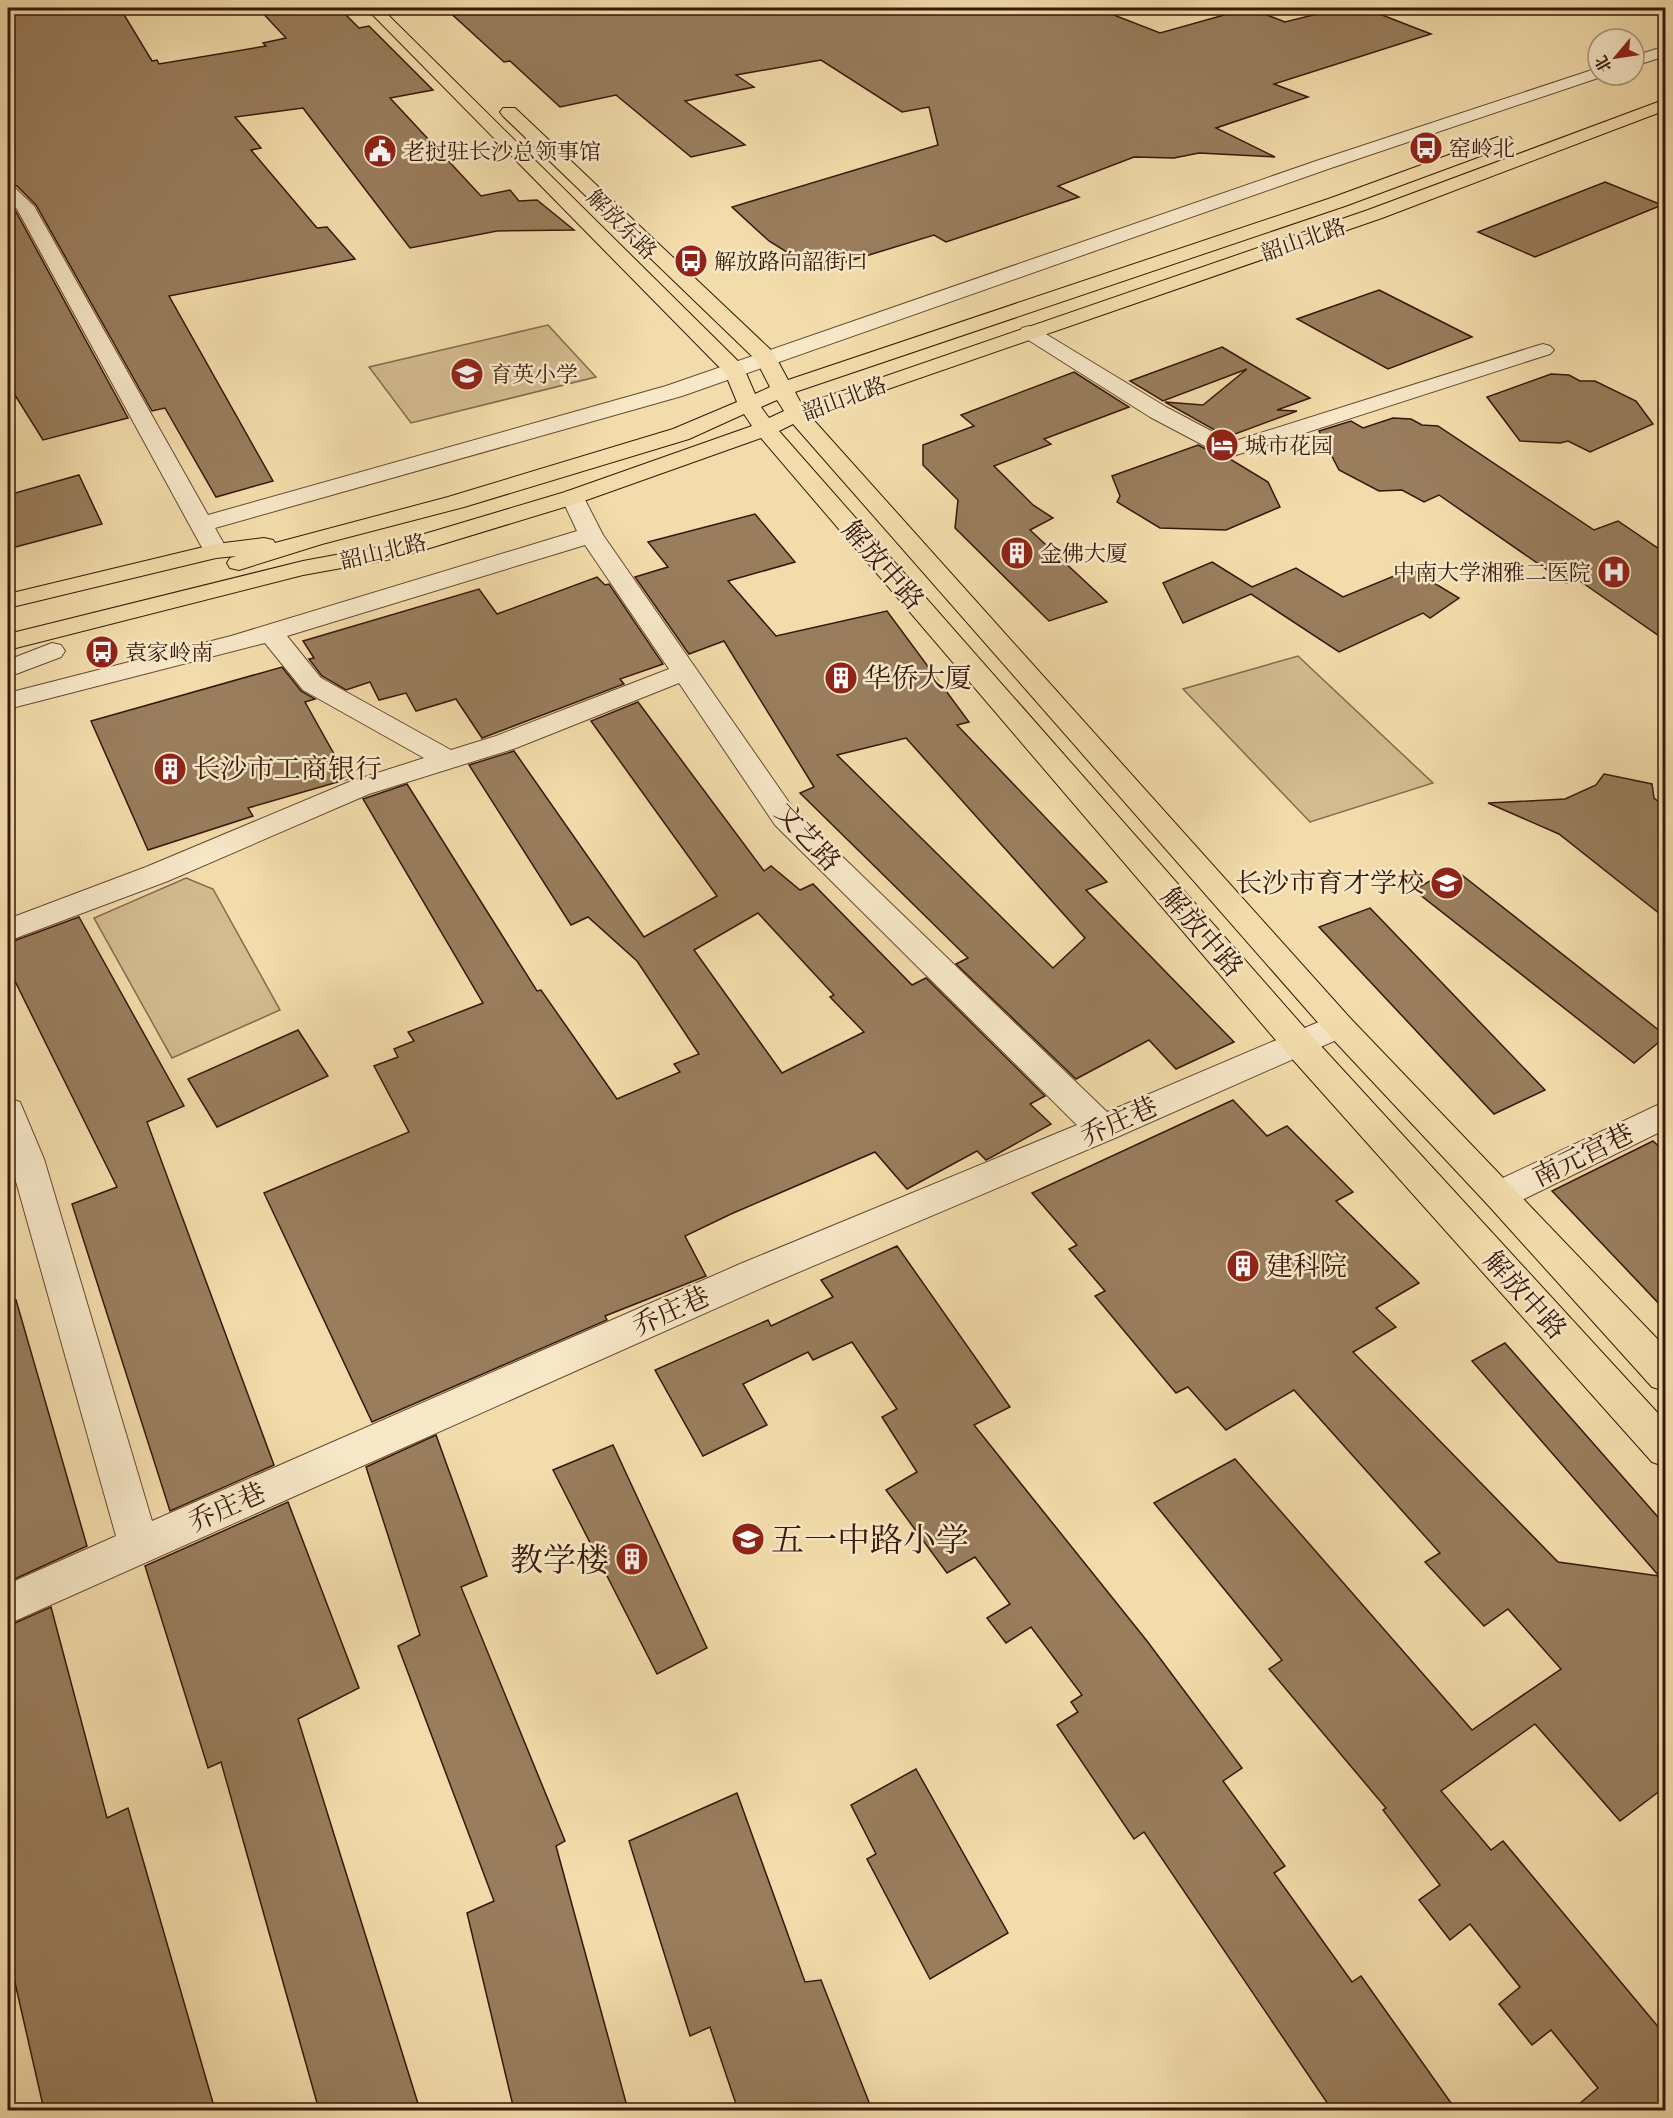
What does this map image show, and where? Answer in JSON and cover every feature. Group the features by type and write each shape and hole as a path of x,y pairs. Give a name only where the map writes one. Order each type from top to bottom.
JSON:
{"main road":[{"name":"解放东路","path":"374,8 735,371 757,417"},
{"name":"解放东路","path":"493,97 765,357 790,402"},
{"name":"韶山北路","path":"790,402 1029,332 1375,214 1665,104"},
{"name":"韶山北路","path":"8,642 303,568 388,553 573,497 790,402 1524,134"},
{"name":"解放中路","path":"790,402 1339,1026 1500,1195 1665,1375"},
{"name":"韶山北路","path":"8,621 225,568 313,539 456,502 681,434 757,417"},
{"name":"解放中路","path":"757,417 1298,1043 1665,1449"},
{"path":"41,593 216,551 313,539"},
{"path":"8,662 309,585 388,553"}],"street":[{"path":"1646,57 1665,51"},
{"path":"201,525 674,391 735,371 765,357 1322,165 1586,77"},
{"path":"8,192 25,206 216,551"},
{"path":"1029,332 1158,412 1230,450 1542,350"},
{"name":"文艺路","path":"573,497 591,535 785,818 1102,1129"},
{"path":"8,701 270,633 591,535"},
{"path":"8,599 41,593"},
{"path":"270,633 286,649 312,684 448,760"},
{"path":"8,669 52,651"},
{"path":"8,930 157,874 359,788 506,742 684,672"},
{"name":"乔庄巷","path":"8,1604 753,1275 1102,1129 1339,1026"},
{"path":"8,1111 27,1159 139,1546"},
{"name":"南元宫巷","path":"1500,1195 1665,1114"}],"shaded area":[{"path":"548,325 596,377 411,423 369,367"},
{"path":"1298,656 1433,783 1310,822 1183,689"},
{"path":"186,878 213,889 280,1010 172,1058 94,918"}],"building":[{"path":"32,8 120,8 152,61 157,60 159,64 266,46 263,43 286,38 258,8 339,8 359,28 369,26 433,90 390,98 481,196 510,190 519,201 537,200 574,230 497,231 410,248 303,108 235,117 261,148 251,150 317,228 327,227 355,259 169,296 273,481 216,497 165,408 152,411 36,205 17,186 8,184 8,11"},
{"path":"445,8 745,8 756,15 793,8 1096,8 1160,33 1249,8 1285,22 1341,8 1364,8 1431,34 1274,84 1308,97 1216,128 1275,157 1199,153 1174,158 1134,157 1058,186 1079,197 946,242 934,235 817,271 769,241 732,207 938,145 929,107 902,112 821,60 736,75 754,87 685,101 745,145 691,157 616,95 560,107 510,61 504,62"},
{"path":"1605,182 1662,205 1535,257 1478,232"},
{"path":"8,204 15,210 128,418 43,440 8,384"},
{"path":"1379,290 1472,337 1388,369 1297,319"},
{"path":"1222,347 1310,398 1277,410 1297,411 1227,437 1165,402 1203,405 1247,369 1163,401 1130,381"},
{"path":"1074,372 1129,407 1044,439 1051,444 994,466 1033,505 1053,518 1030,530 1107,602 1049,621 955,528 958,500 923,465 923,445 974,426 961,415"},
{"path":"1551,374 1569,375 1580,381 1595,381 1636,401 1653,424 1590,452 1568,441 1560,443 1520,441 1487,397"},
{"path":"1393,418 1411,419 1422,425 1438,426 1594,530 1618,521 1665,553 1665,640 1577,579 1566,583 1439,495 1424,502 1402,490 1379,491 1339,470 1319,431 1351,421 1363,428"},
{"path":"1198,445 1230,459 1268,482 1280,507 1226,530 1160,528 1117,502 1120,496 1112,476"},
{"path":"79,475 102,524 8,549 8,495"},
{"path":"755,514 795,562 728,581 776,636 887,611 969,722 957,725 1107,882 1086,890 1234,1042 1176,1069 1149,1040 1076,1079 956,964 968,958 800,793 814,787 724,641 689,654 635,577 668,567 648,542","holes":["906,738 1085,938 1053,968 837,755"]},
{"path":"1212,562 1252,587 1296,568 1343,597 1411,569 1459,598 1430,618 1423,613 1339,652 1251,594 1183,623 1163,583"},
{"path":"597,577 605,585 609,584 663,664 620,679 624,684 482,738 456,699 416,711 406,693 379,700 370,682 346,690 322,676 309,659 314,658 303,641 479,589 497,614"},
{"path":"282,667 301,691 315,699 305,702 348,779 248,808 253,816 148,850 91,721"},
{"path":"638,702 764,871 771,866 800,890 813,884 912,985 926,978 1045,1096 1030,1104 1051,1124 986,1160 977,1151 907,1189 875,1152 731,1214 685,1236 706,1276 605,1316 607,1320 372,1422 264,1193 409,1132 374,1066 398,1057 394,1049 414,1041 408,1032 483,1003 363,799 407,784 537,991 541,990 617,1099 680,1072 674,1064 699,1054 637,961 588,917 571,925 469,765 514,751 644,937 717,896 591,721","holes":["758,913 834,995 830,997 864,1032 782,1073 694,950"]},
{"path":"1604,774 1652,784 1654,798 1665,807 1665,918 1559,834 1488,803 1565,799 1596,785"},
{"path":"1453,868 1665,1037 1634,1063 1414,890"},
{"path":"1370,908 1545,1090 1494,1114 1319,927"},
{"path":"79,917 184,1106 147,1122 274,1465 170,1511 72,1204 117,1187 8,967 8,943"},
{"path":"298,1030 328,1076 217,1127 188,1079"},
{"path":"1233,1100 1267,1136 1287,1126 1353,1192 1336,1201 1419,1283 1376,1308 1396,1327 1353,1352 1558,1562 1659,1576 1472,1361 1505,1343 1665,1525 1665,1787 1620,1821 1535,1724 1441,1791 1491,1850 1503,1841 1665,2035 1665,2110 1572,2110 1598,2088 1551,2030 1532,2045 1499,2004 1520,1987 1470,1924 1450,1940 1419,1900 1440,1885 1383,1810 1386,1808 1269,1669 1282,1660 1154,1503 1235,1459 1472,1730 1561,1669 1508,1609 1484,1626 1425,1562 1440,1553 1294,1390 1226,1430 1188,1387 1176,1393 1095,1296 1105,1291 1069,1249 1077,1245 1032,1193"},
{"path":"1653,1141 1665,1152 1665,1310 1552,1191"},
{"path":"897,1246 1010,1407 974,1425 1147,1641 1242,1768 1223,1781 1285,1866 1274,1873 1352,1982 1361,1976 1456,2110 1332,2110 1144,1832 1134,1839 1057,1725 1078,1712 1071,1702 1082,1695 1031,1627 1006,1643 987,1618 1010,1604 975,1557 947,1573 886,1490 917,1472 882,1417 897,1409 852,1342 813,1360 808,1352 743,1384 767,1425 703,1456 655,1370 768,1320 771,1326 833,1297 821,1280"},
{"path":"16,1300 87,1546 8,1582 8,1302"},
{"path":"436,1435 487,1576 461,1587 565,1841 556,1846 628,2110 514,2110 467,1913 494,1901 398,1646 420,1635 366,1467"},
{"name":"教学楼","path":"613,1445 707,1648 657,1674 553,1470"},
{"path":"288,1502 359,1688 298,1719 420,2110 319,2110 221,1762 208,1768 145,1566"},
{"path":"51,1607 107,1818 128,1808 215,2110 44,2110 8,1952 8,1869 13,1866 8,1843 8,1626"},
{"path":"916,1769 1008,1933 930,1979 867,1859 876,1854 851,1805"},
{"path":"737,1793 805,1982 821,1980 872,2110 738,2110 710,2027 690,2036 629,1841"}],"place":[{"name":"窑岭北","path":"1426,148"},
{"name":"老挝驻长沙总领事馆","path":"380,151"},
{"name":"解放路向韶街口","path":"691,261"},
{"name":"育英小学","path":"467,374"},
{"name":"城市花园","path":"1222,445"},
{"name":"金佛大厦","path":"1017,553"},
{"name":"中南大学湘雅二医院","path":"1614,572"},
{"name":"袁家岭南","path":"102,652"},
{"name":"华侨大厦","path":"841,678"},
{"name":"长沙市工商银行","path":"170,769"},
{"name":"长沙市育才学校","path":"1447,883"},
{"name":"建科院","path":"1243,1266"},
{"name":"五一中路小学","path":"748,1539"},
{"name":"教学楼","path":"632,1559"}]}
